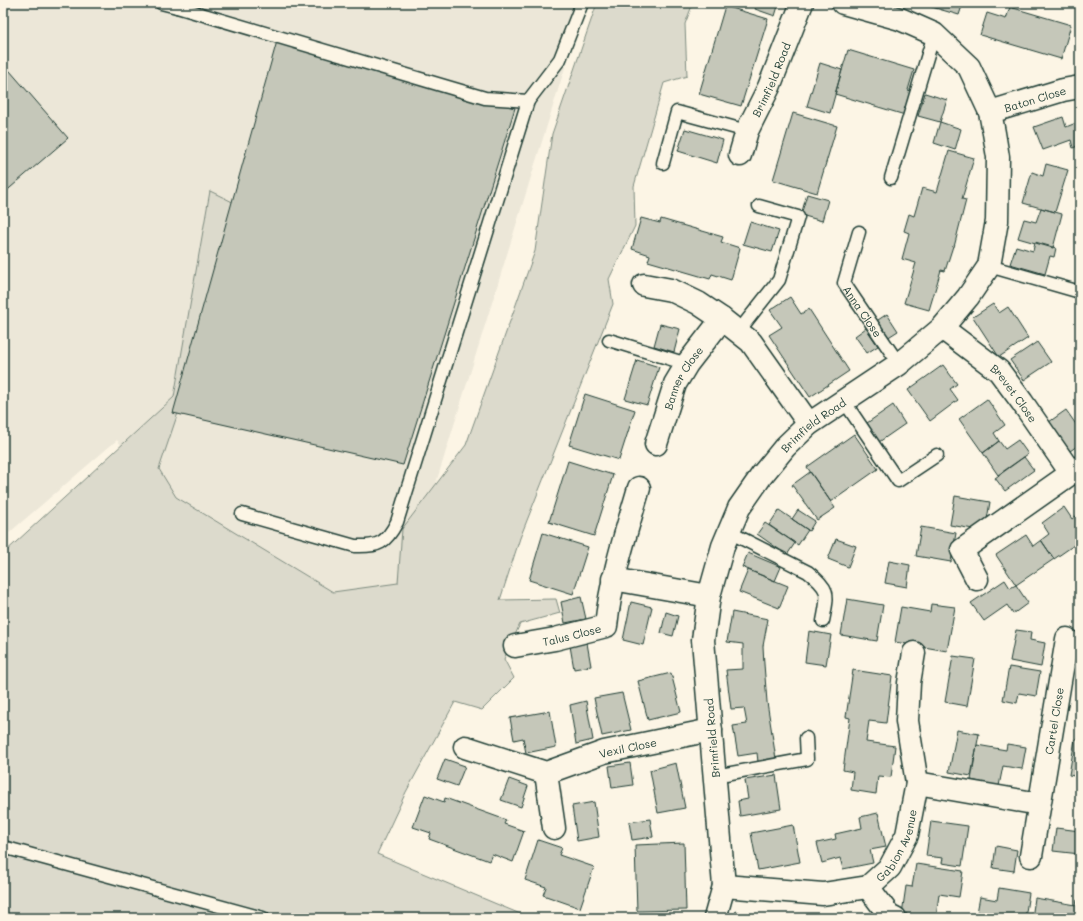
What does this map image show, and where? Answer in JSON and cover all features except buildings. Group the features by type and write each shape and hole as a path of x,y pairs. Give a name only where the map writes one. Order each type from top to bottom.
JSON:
{"street":[{"name":"Brimfield Road","path":"740,155 747,132 769,88 802,3"},
{"name":"Brimfield Road","path":"714,918 724,886 712,730 703,640 709,596 723,546 739,508 762,475 785,447 810,424 899,364 942,328 968,296 988,266 997,221 998,156 990,112 969,67 934,34 902,11 843,3"},
{"name":"Baton Close","path":"990,112 1063,90 1080,87"},
{"path":"644,285 670,290 698,303 750,342 810,424"},
{"name":"Banner Close","path":"656,444 675,384 687,364 730,326"},
{"name":"Brevet Close","path":"942,328 999,371 1075,470 962,550 978,579"},
{"name":"Talus Close","path":"515,646 555,639 606,626 613,579 639,488"},
{"path":"613,579 709,596"},
{"name":"Cartel Close","path":"1031,856 1067,638"},
{"name":"Gabion Avenue","path":"724,886 823,894 868,888 890,867 907,834 917,783 907,721 909,683 914,652"},
{"name":"Vexil Close","path":"546,773 604,752 712,730"},
{"path":"465,747 546,773 554,828"},
{"path":"917,783 1040,804"},
{"path":"868,888 889,915 895,918"}],"lane":[{"path":"161,3 177,5 485,98 528,101"},
{"path":"242,514 356,546 370,547 380,543 390,534 397,522 528,101 560,59 582,3"},
{"path":"891,178 934,34"},
{"path":"663,163 677,112 747,132"},
{"path":"730,326 779,280 798,217 759,206"},
{"name":"Anna Close","path":"859,232 844,283 899,364"},
{"path":"988,266 1080,292"},
{"path":"609,340 687,364"},
{"path":"844,401 898,481 936,455"},
{"path":"729,532 808,572 820,581 826,592 824,621"},
{"path":"715,776 807,759 806,738"},
{"path":"3,847 263,918"}],"shaded area":[{"path":"3,3 585,3 400,599 342,607 171,508 117,440 3,538"},
{"path":"597,3 693,3 685,24 687,76 664,83 634,186 635,226 609,279 613,304 520,538 500,600 556,599 560,613 520,624 504,659 514,678 482,710 455,702 406,792 377,854 530,918 3,918 3,554 174,397 210,191 247,209 159,469 176,497 333,592 398,583 402,529 466,445 535,251 552,134"}]}
